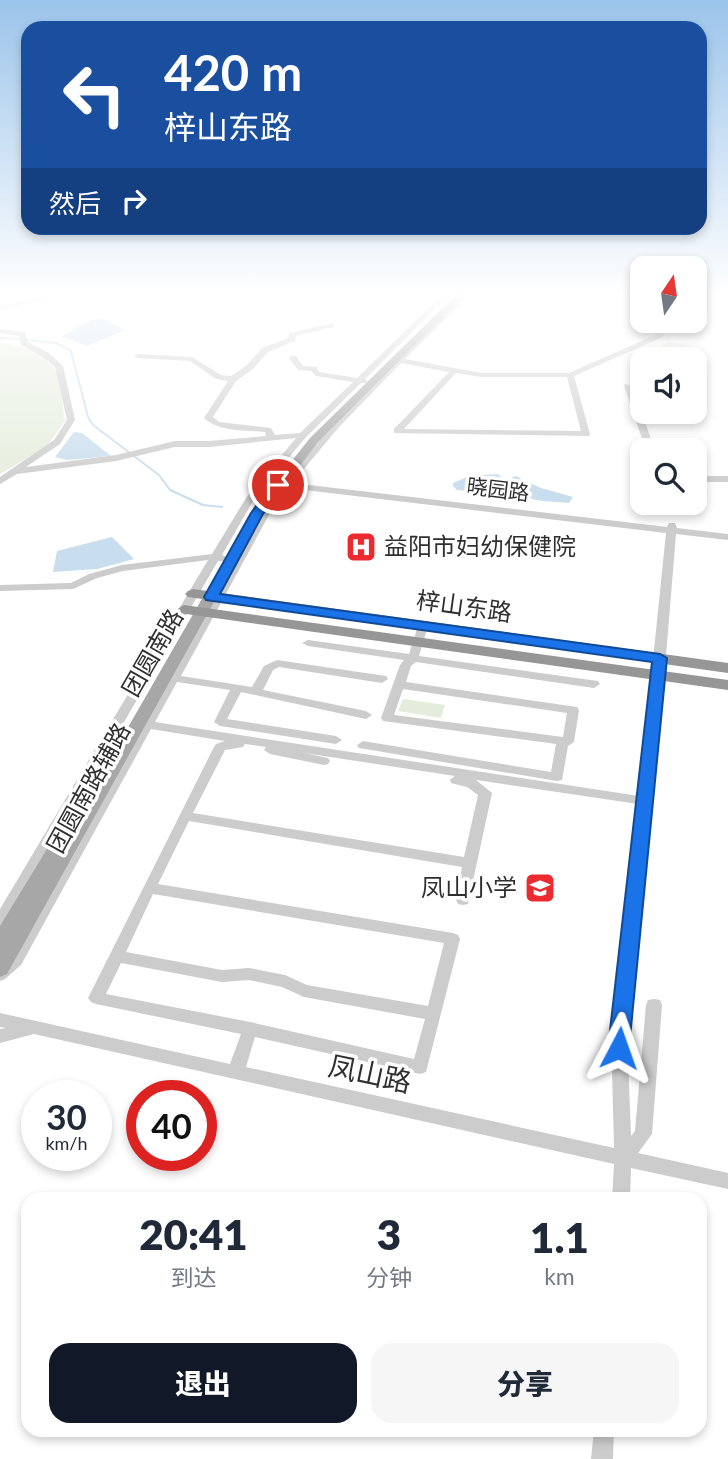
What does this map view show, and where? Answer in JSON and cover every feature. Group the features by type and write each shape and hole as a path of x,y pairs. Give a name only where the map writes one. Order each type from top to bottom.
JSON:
{"highway":[{"name":"梓山东路","path":"202,604 423,626 728,668"},
{"name":"梓山东路","path":"202,604 415,650 728,685"}],"main road":[{"name":"团圆南路","path":"0,942 202,604 259,517 276,481 307,435 385,360"},
{"name":"团圆南路","path":"0,969 170,677 219,558 245,519 276,481 314,440 398,360"}],"street":[{"path":"0,481 57,442 71,420 59,366 51,360"},
{"path":"194,360 219,377 233,379"},
{"path":"256,360 233,379 208,418 217,424 268,430 271,437"},
{"path":"295,360 301,368 314,369 316,374 363,381 383,360"},
{"path":"398,360 481,375 570,376 605,360"},
{"path":"455,370 397,431 586,434 570,376"},
{"path":"628,386 647,438"},
{"path":"17,471 130,454 175,444 209,444 307,435"},
{"path":"707,479 728,479"},
{"name":"晓园路","path":"276,481 728,534"},
{"path":"622,1192 624,1157 618,1067 619,1030 659,676 671,528"},
{"path":"0,588 73,586 93,576 122,568 219,558"},
{"name":"团圆南路辅路","path":"0,922 202,604"},
{"path":"399,685 573,710 568,742 387,718 406,665 415,650 423,626"},
{"path":"308,643 415,650 594,684"},
{"path":"256,692 268,668 277,663 382,679"},
{"path":"170,677 366,715"},
{"path":"237,688 220,722 336,740"},
{"path":"144,724 645,801"},
{"name":"团圆南路辅路","path":"0,975 16,961 144,724"},
{"path":"363,745 557,777 563,741"},
{"path":"149,888 453,939 420,1067 96,998 149,888 220,747 231,743 281,751 286,755 471,783 485,793 463,900"},
{"path":"185,816 470,863"},
{"path":"116,956 222,976 249,974 273,978 304,991 434,1014"},
{"path":"624,1157 643,1134 654,1005"},
{"name":"凤山路","path":"0,1020 728,1181"},
{"path":"0,1036 34,1028"},
{"path":"236,1072 250,1029"},
{"path":"602,1459 604,1437"}],"green space":[{"path":"0,360 46,360 52,365 60,383 65,421 46,447 0,474"},
{"path":"403,699 445,705 441,718 398,711"}],"water":[{"path":"74,432 82,433 111,456 67,460 55,457"},
{"path":"498,474 509,483 510,495 457,490 453,486 453,483 469,476"},
{"path":"516,476 541,488 573,497 569,503 527,497 516,486 512,477"},
{"path":"112,537 134,559 97,569 53,572 57,551"}],"waterway":[{"path":"73,360 88,417 93,425 159,475 170,490 203,505 222,507"}],"place":[{"name":"益阳市妇幼保健院","path":"361,547"},
{"name":"凤山小学","path":"540,888"}],"route":[{"path":"278,485 257,513 211,597 660,658 619,1048"}]}
